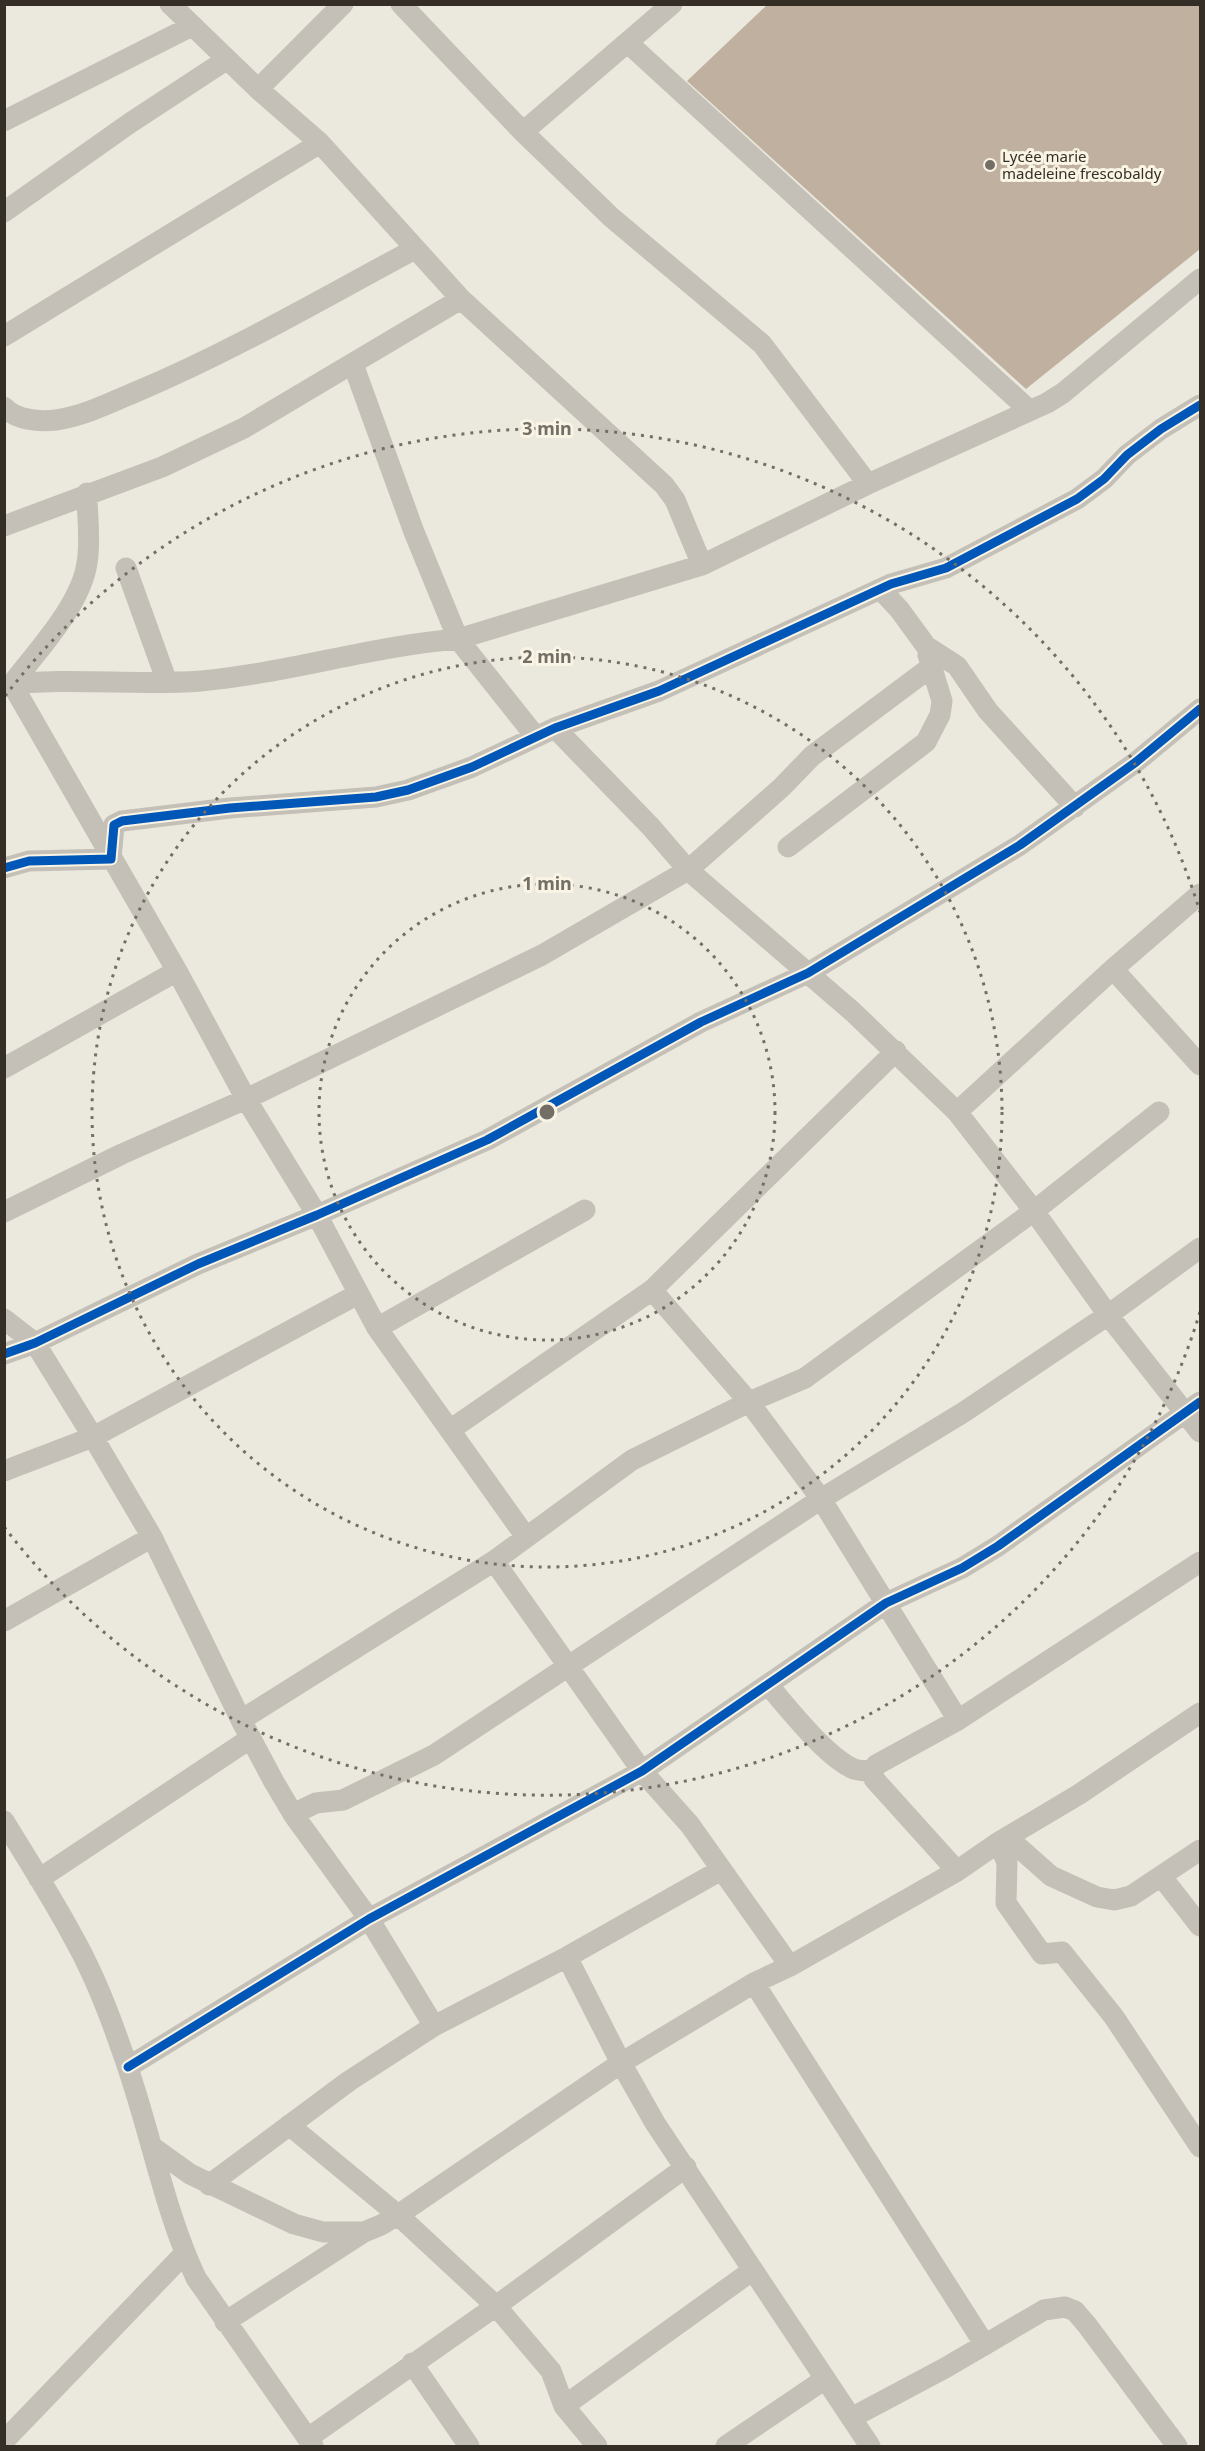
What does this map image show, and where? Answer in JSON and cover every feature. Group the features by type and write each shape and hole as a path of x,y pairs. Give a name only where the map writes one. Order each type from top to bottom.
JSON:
{"street":[{"path":"170,4 226,60 320,143 461,299 664,485 675,500 702,565"},
{"path":"258,89 344,4"},
{"path":"401,4 523,132 611,217 762,344 868,484"},
{"path":"523,132 672,4"},
{"path":"4,121 192,26"},
{"path":"628,43 1029,410"},
{"path":"4,212 130,123 226,60"},
{"path":"4,336 320,143"},
{"path":"4,407 9,412 22,417 47,421 96,408 185,371 415,249"},
{"path":"8,685 67,680 167,682 231,676 421,642 458,639 702,565 1063,393 1200,279"},
{"path":"4,526 87,493 162,467 244,428 461,299"},
{"path":"353,364 414,532 458,639 545,732 651,827 688,870 896,1051 957,1112 1034,1211 1108,1315 1193,1408 1200,1432"},
{"path":"111,859 114,825 122,821 263,805 376,797 408,790 472,767 545,732 659,691 902,580 946,568 1077,499 1104,479 1127,454 1161,429 1200,405"},
{"path":"8,685 65,613 79,589 87,563 87,493"},
{"path":"126,568 167,682"},
{"path":"899,609 902,580"},
{"path":"880,590 899,609 926,646 957,666 988,711 1075,807"},
{"path":"788,846 926,742 940,715 942,701 926,646"},
{"path":"4,1212 122,1154 246,1099 542,955 688,870 782,787 812,756 931,667"},
{"path":"8,685 177,971 246,1099 317,1215 377,1328 526,1537"},
{"path":"4,1354 35,1343 198,1264 317,1215 487,1140 701,1022 808,973 1020,845 1075,807 1200,709"},
{"path":"4,868 29,861 111,859"},
{"path":"957,1112 1113,969 1200,894"},
{"path":"1113,969 1200,1065"},
{"path":"4,1068 177,971"},
{"path":"450,1430 652,1290 896,1051"},
{"path":"241,1720 494,1561 632,1460 749,1402 805,1378 1034,1211 1159,1112"},
{"path":"377,1328 585,1210"},
{"path":"293,1814 316,1803 343,1800 434,1755 821,1499 964,1413 1108,1315 1200,1248"},
{"path":"652,1290 749,1402 821,1499 958,1720"},
{"path":"4,1471 93,1437 358,1294"},
{"path":"4,1319 35,1343 93,1437 152,1537 241,1720 293,1814 369,1919 434,2026"},
{"path":"128,2067 369,1919 642,1771 886,1604 962,1568 998,1546 1193,1408"},
{"path":"4,1621 152,1537"},
{"path":"494,1561 642,1771 690,1825 790,1966"},
{"path":"957,1871 874,1779 873,1772 876,1765 958,1720 1200,1562"},
{"path":"768,1685 813,1737 855,1770 873,1772"},
{"path":"225,2322 364,2232 398,2215 621,2063 754,1983 790,1966 957,1871 1003,1839 1078,1795 1200,1713"},
{"path":"39,1879 251,1738"},
{"path":"4,1821 73,1936 111,2018 185,2253 196,2278 310,2442 412,2363 496,2306 686,2167"},
{"path":"1003,1839 1051,1876 1097,1897 1114,1900 1131,1896 1200,1850"},
{"path":"1003,1839 1007,1863 1006,1903 1042,1954 1062,1952 1106,2007 1200,2147"},
{"path":"209,2185 349,2081 434,2026 567,1957 721,1870"},
{"path":"1161,1876 1200,1926"},
{"path":"567,1957 621,2063 655,2123 870,2446"},
{"path":"754,1983 985,2345"},
{"path":"289,2125 398,2215 496,2306 551,2371 564,2406 597,2446"},
{"path":"151,2146 209,2185 294,2224 323,2232 364,2232"},
{"path":"4,2441 185,2253"},
{"path":"564,2406 753,2270"},
{"path":"851,2418 1044,2310 1065,2307 1075,2311 1177,2446"},
{"path":"412,2363 469,2446"},
{"path":"726,2446 825,2379"}],"building":[{"name":"Lycée marie madeleine frescobaldy","path":"768,4 1200,4 1200,249 1026,389 687,81"}],"cycle path":[{"path":"4,868 29,861 111,859 114,825 122,821 230,808 376,797 408,790 472,767 555,728 659,691 891,584 946,568 1077,499 1104,479 1127,455 1161,429 1200,405"},
{"path":"4,1354 35,1343 198,1264 317,1215 487,1140 701,1022 808,973 1020,845 1136,762 1200,709"},
{"path":"128,2067 369,1919 642,1771 886,1603 962,1568 998,1546 1200,1402"}],"place":[{"name":"Lycée marie madeleine frescobaldy","path":"990,165"}]}
